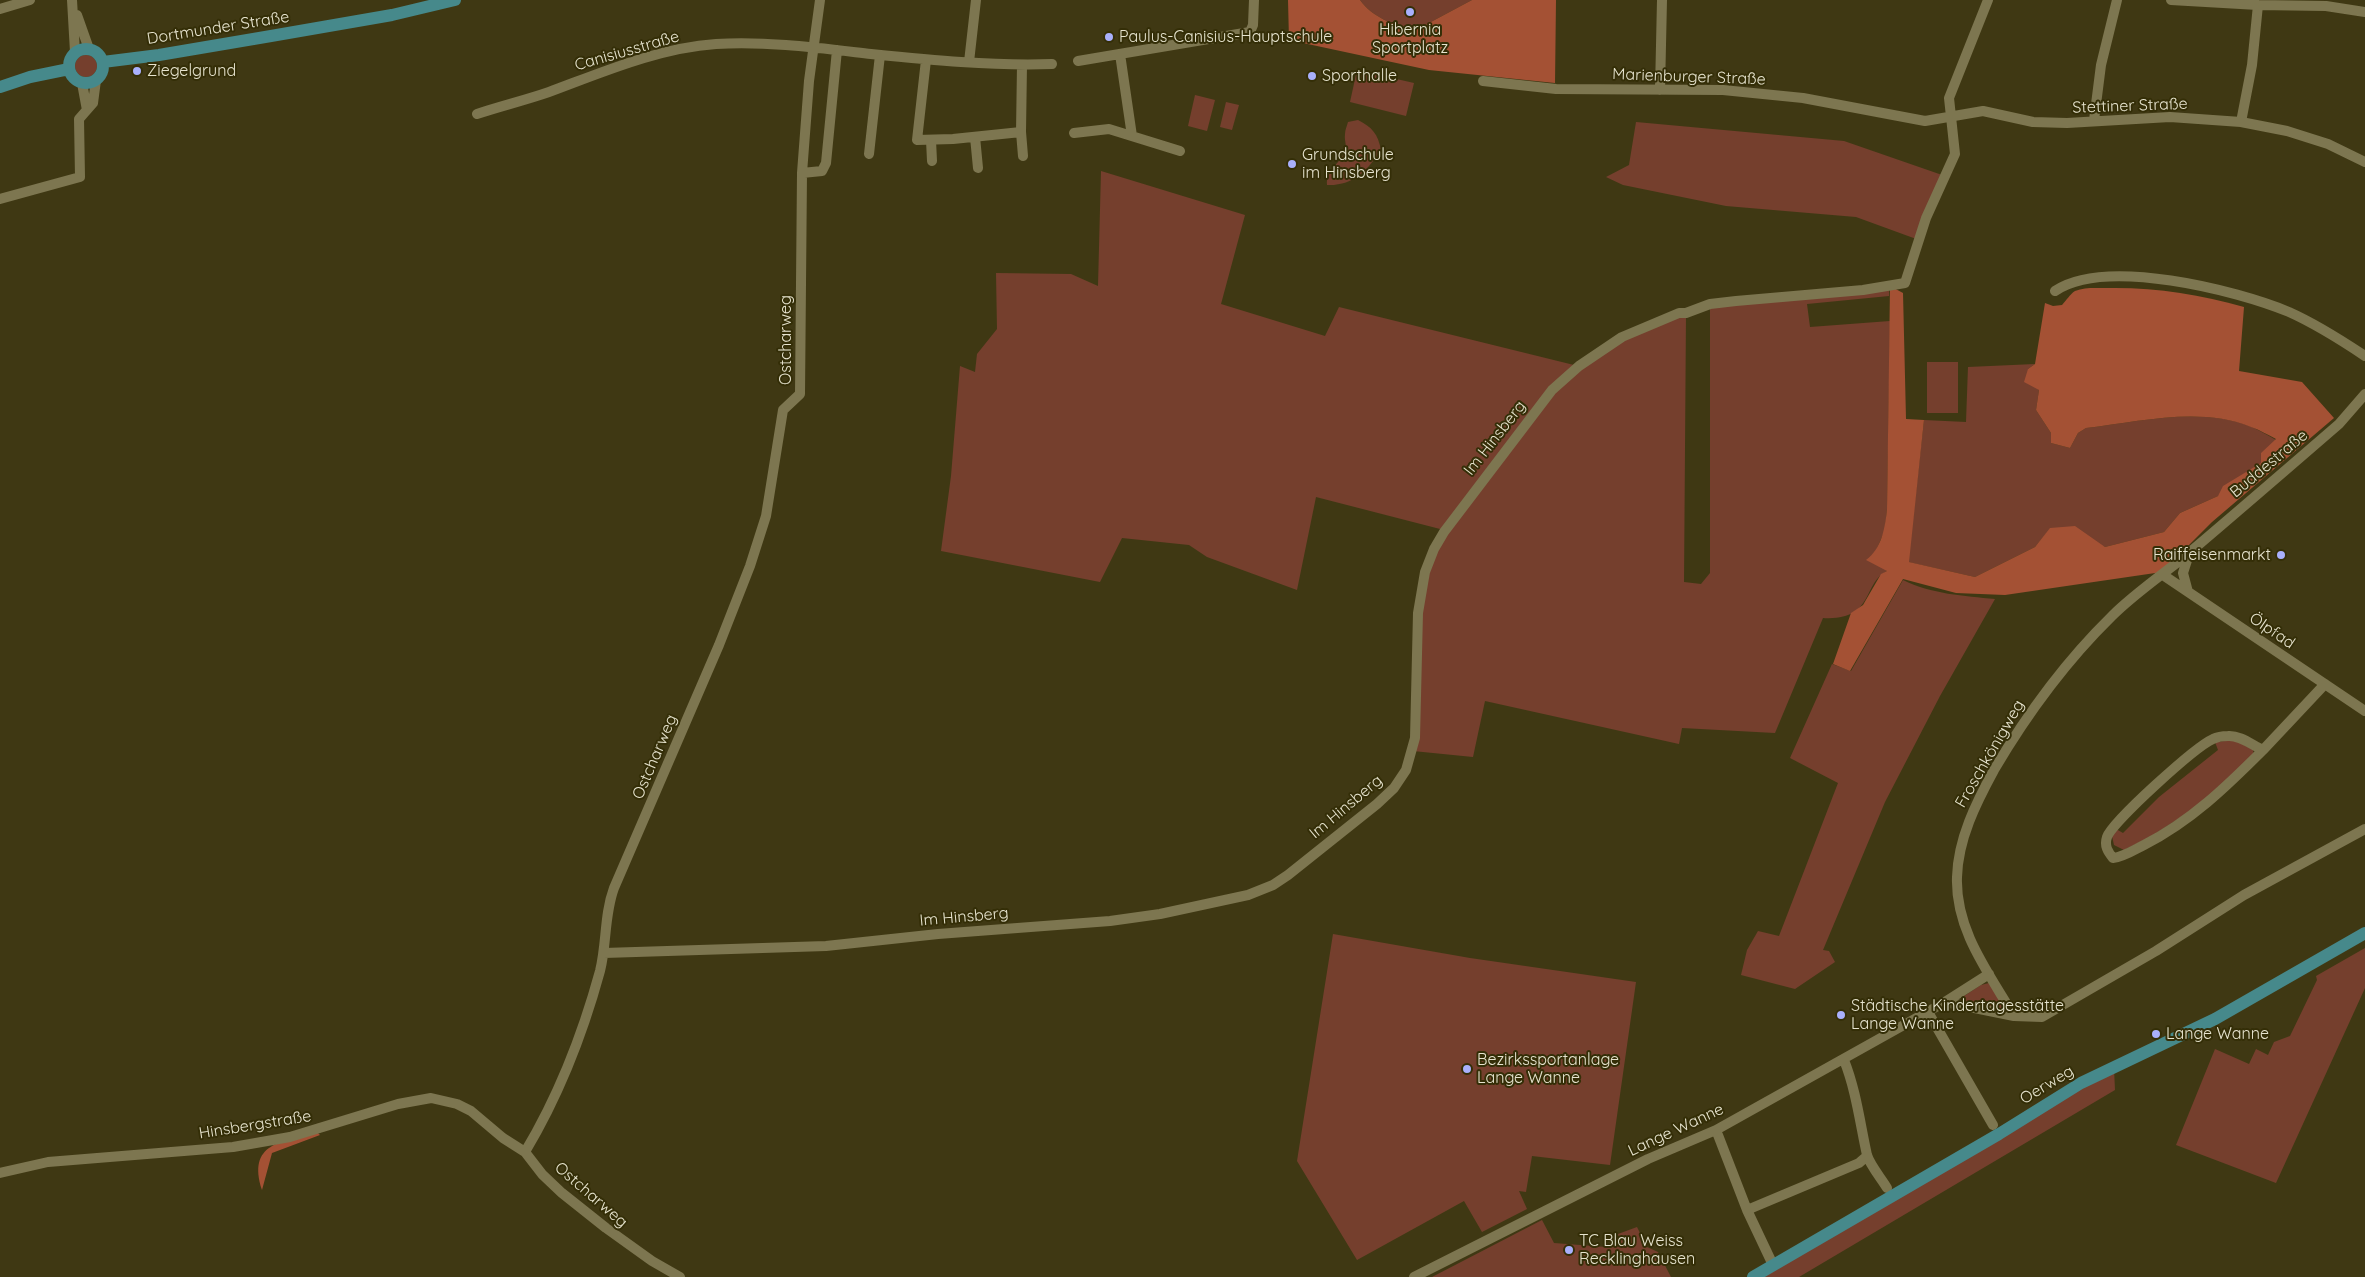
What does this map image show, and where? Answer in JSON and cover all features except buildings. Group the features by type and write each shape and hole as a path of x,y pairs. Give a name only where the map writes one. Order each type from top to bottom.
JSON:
{"main road":[{"name":"Dortmunder Straße","path":"103,62 159,55 392,15 455,0"},
{"path":"89,49 100,56 103,62 102,72 96,80 82,83 73,78 68,69 70,59 75,52 89,49"},
{"path":"0,87 30,77 68,69"},
{"name":"Oerweg","path":"1753,1277 1999,1134 2081,1083 2215,1019 2365,933"}],"street":[{"path":"0,9 30,0"},
{"name":"Ostcharweg","path":"680,1277 628,1246 576,1205 542,1174 525,1152 545,1115 579,1036 604,952 609,903 719,645 750,566 766,516 783,410 800,394 802,173 813,48 820,0"},
{"path":"969,62 976,0"},
{"path":"1078,61 1250,32 1253,25 1254,0"},
{"path":"1660,90 1662,0"},
{"path":"1951,116 1949,98 1988,0"},
{"path":"2094,120 2101,65 2117,0"},
{"path":"2170,0 2258,5 2326,6 2365,12"},
{"path":"72,1 89,49"},
{"path":"72,1 75,52"},
{"path":"2241,122 2252,65 2258,5"},
{"name":"Canisiusstraße","path":"477,114 547,93 615,67 666,52 715,44 762,44 926,60 1022,65 1052,64"},
{"path":"802,173 822,171 826,163 837,50"},
{"path":"1120,54 1132,136"},
{"path":"869,154 880,55"},
{"path":"926,60 917,140 1021,132"},
{"path":"1022,65 1021,132 1023,156"},
{"path":"0,199 80,177 79,119 94,101 96,80"},
{"name":"Marienburger Straße","path":"1483,82 1556,89 1723,90 1803,98 1926,121 1951,116"},
{"path":"82,83 87,110"},
{"name":"Stettiner Straße","path":"1951,116 1982,111 2032,122 2067,123 2170,117 2241,122 2287,131 2328,144 2365,162"},
{"name":"Im Hinsberg","path":"604,952 826,946 938,934 1110,921 1160,914 1248,895 1273,885 1377,804 1394,788 1406,770 1415,738 1418,613 1429,560 1444,532 1466,501 1552,390 1579,366 1622,337 1679,313 1686,313 1710,304 1863,290 1905,283 1926,218 1955,154 1951,116"},
{"path":"1074,133 1109,129 1180,151"},
{"path":"975,137 978,168"},
{"path":"931,140 932,161"},
{"path":"2055,291 2065,284 2085,279 2121,277 2168,280 2214,288 2290,312 2365,356"},
{"name":"Buddestraße","path":"2162,575 2339,424 2365,394"},
{"path":"2188,592 2183,573 2189,553"},
{"name":"Ölpfad","path":"2162,575 2365,711"},
{"name":"Froschkönigweg","path":"2014,1016 1967,935 1959,904 1957,877 1968,822 2001,759 2036,703 2068,663 2112,615 2162,575"},
{"path":"2263,750 2237,736 2213,739 2154,786 2112,829 2106,838 2106,847 2113,858 2119,858 2149,843 2200,810 2263,750 2325,684"},
{"path":"1945,1002 2014,1016 2042,1017 2156,951 2244,895 2365,828"},
{"name":"Lange Wanne","path":"1414,1277 1648,1159 1716,1130 1928,1012 1989,974"},
{"path":"1928,1012 1993,1124"},
{"path":"1844,1060 1852,1084 1867,1156 1887,1188"},
{"name":"Hinsbergstraße","path":"0,1173 48,1162 233,1147 290,1138 398,1104 431,1098 457,1104 471,1111 503,1138 525,1152"},
{"path":"1718,1135 1747,1210 1773,1265"},
{"path":"1747,1210 1859,1163 1867,1156"}],"shaded area":[{"path":"1288,0 1360,0 1377,16 1414,31 1472,0 1556,0 1555,83 1429,70 1289,40"},
{"name":"Hibernia Sportplatz","path":"1360,0 1472,0 1414,31 1377,16"},
{"path":"86,55 94,58 97,66 94,74 86,77 78,74 75,66 78,58"},
{"path":"1357,70 1414,83 1406,116 1350,102"},
{"path":"1195,95 1215,100 1207,131 1188,126"},
{"path":"1226,102 1239,105 1232,130 1220,127"},
{"path":"1358,120 1374,132 1381,150 1365,171 1352,180 1336,185 1327,185 1330,172 1345,151 1345,132 1348,122"},
{"path":"1636,122 1844,141 1945,176 1919,240 1856,217 1726,206 1623,185 1606,177 1629,165"},
{"path":"1101,171 1245,215 1221,304 1325,336 1339,307 1578,366 1622,337 1686,313 1684,582 1701,584 1710,573 1710,305 1889,286 1889,296 1807,304 1810,327 1890,321 1887,509 1885,530 1874,555 1887,571 1879,577 1860,608 1851,614 1840,617 1823,618 1775,733 1682,728 1679,744 1485,701 1473,757 1413,751 1423,580 1444,530 1316,497 1297,590 1207,557 1189,545 1122,538 1100,582 941,551 951,476 960,366 975,372 977,354 997,329 996,273 1071,274 1098,286"},
{"path":"1890,286 1903,293 1906,419 1924,420 1909,562 1975,577 2035,547 2050,528 2075,526 2105,547 2164,532 2180,513 2218,496 2223,486 2261,463 2261,453 2276,439 2254,428 2231,421 2211,417 2169,417 2086,428 2078,433 2070,448 2051,443 2051,433 2036,410 2039,390 2024,382 2028,369 2035,364 2045,303 2053,306 2062,305 2075,291 2090,288 2158,290 2210,298 2244,307 2239,371 2302,382 2334,418 2212,522 2162,572 2005,595 1956,593 1903,579 1850,671 1833,664 1851,613 1863,605 1881,574 1887,571 1866,560 1879,544 1884,530 1887,509"},
{"path":"1927,362 1958,362 1958,413 1927,413"},
{"path":"2035,364 2028,369 2039,390 2036,410 2051,433 2051,443 2070,448 2078,433 2086,428 2169,417 2212,417 2232,421 2252,427 2276,440 2262,463 2218,496 2180,513 2164,532 2105,547 2051,528 2035,547 1975,577 1908,562 1924,420 1966,422 1968,367"},
{"path":"1903,580 1936,591 1995,599 1940,696 1885,802 1823,950 1829,951 1835,962 1795,989 1741,975 1747,950 1758,931 1779,936 1838,783 1790,758 1832,664 1851,671"},
{"path":"2235,740 2253,750 2254,756 2195,808 2150,837 2124,850 2114,845 2112,836 2116,829 2123,833 2159,797 2218,750 2215,742"},
{"name":"Bezirkssportanlage Lange Wanne","path":"1333,934 1470,958 1636,982 1610,1165 1532,1156 1526,1192 1519,1191 1527,1209 1482,1232 1464,1201 1357,1260 1297,1161"},
{"path":"2365,948 2365,988 2276,1183 2176,1145 2215,1049 2249,1064 2256,1049 2268,1055 2274,1042 2290,1036 2317,980 2316,976"},
{"path":"1989,983 2003,1004 2001,1008 1996,1009 1964,1001 1964,996 1981,985"},
{"path":"2114,1069 2115,1090 1799,1277 1760,1277"},
{"path":"317,1132 320,1135 272,1153 262,1190 259,1163 263,1154 270,1147 280,1142"},
{"name":"TC Blau Weiss Recklinghausen","path":"1542,1220 1554,1243 1606,1247 1620,1241 1618,1234 1637,1227 1647,1247 1658,1252 1671,1277 1432,1277"}],"place":[{"name":"Hibernia Sportplatz","path":"1410,12"},
{"name":"Paulus-Canisius-Hauptschule","path":"1109,37"},
{"name":"Ziegelgrund","path":"137,71"},
{"name":"Sporthalle","path":"1312,76"},
{"name":"Grundschule im Hinsberg","path":"1292,164"},
{"name":"Raiffeisenmarkt","path":"2281,555"},
{"name":"Städtische Kindertagesstätte Lange Wanne","path":"1841,1015"},
{"name":"Lange Wanne","path":"2156,1034"},
{"name":"Bezirkssportanlage Lange Wanne","path":"1467,1069"},
{"name":"TC Blau Weiss Recklinghausen","path":"1569,1250"}]}
